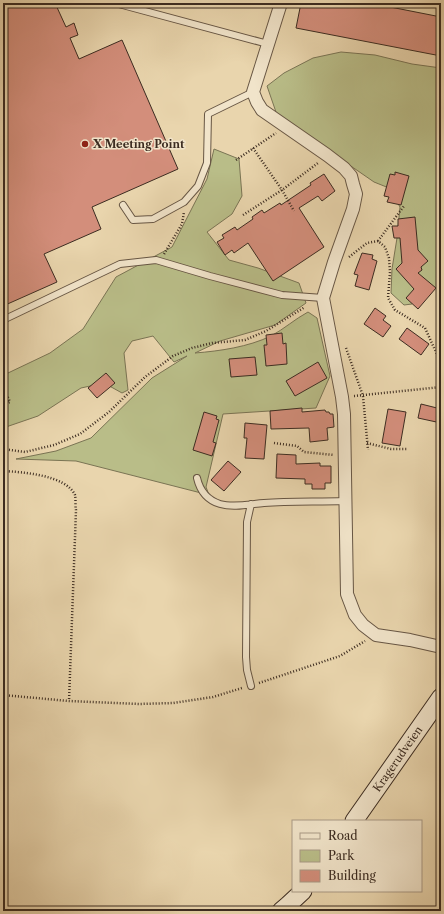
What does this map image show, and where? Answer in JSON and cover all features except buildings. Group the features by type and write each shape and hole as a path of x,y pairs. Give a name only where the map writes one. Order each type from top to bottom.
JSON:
{"main road":[{"name":"Kragerudveien","path":"355,820 441,697"},
{"path":"281,911 302,892"}],"street":[{"path":"282,3 253,92 262,110 328,154 344,168 351,176 356,194 353,209 334,262 324,302 344,414 346,594 355,615 363,625 376,635 410,640 441,647"}],"lane":[{"path":"115,3 268,44"},
{"path":"123,205 133,220 153,219 184,202 198,186 207,163 208,114 253,92"},
{"path":"3,320 120,264 156,260 282,295 324,302"},
{"path":"197,478 198,484 205,495 215,502 232,506 291,502 344,502"},
{"path":"251,504 247,522 246,657 247,670 251,686"}],"path":[{"path":"236,160 285,126"},
{"path":"253,148 282,190 294,211"},
{"path":"243,215 282,190 318,164 328,154"},
{"path":"160,261 182,224 184,202"},
{"path":"334,262 345,260 367,243 378,241 404,206"},
{"path":"378,241 385,247 389,258 390,272 388,298 395,310 425,328 441,363"},
{"path":"3,450 25,452 54,445 80,434 109,412 145,377 173,356 192,348 212,343 245,340 266,331 305,306 324,302"},
{"path":"345,343 363,396 368,450"},
{"path":"3,386 10,402 3,405"},
{"path":"342,397 441,387"},
{"path":"274,443 297,446 304,452 344,456"},
{"path":"367,443 390,449 407,449"},
{"path":"3,471 46,477 65,483 75,495 76,518 69,701"},
{"path":"3,695 69,701 139,704 173,703 213,697 251,686 340,656 376,635"}],"green space":[{"path":"341,52 375,55 412,64 441,68 441,290 438,288 428,289 412,304 404,305 391,293 392,269 400,207 389,188 374,182 277,115 267,86 284,73 313,58"},
{"path":"214,149 239,159 242,196 232,214 207,232 229,260 258,268 299,283 306,303 275,325 220,341 195,353 234,348 262,340 276,333 308,312 317,318 330,376 316,408 223,414 206,487 209,495 76,461 16,459 56,451 91,438 152,378 187,356 174,362 153,336 132,341 124,353 128,390 122,393 104,383 81,388 38,416 3,428 3,373 8,373 50,353 83,329 116,277 172,247 207,179"}],"place":[{"name":"X Meeting Point","path":"85,144"}]}
